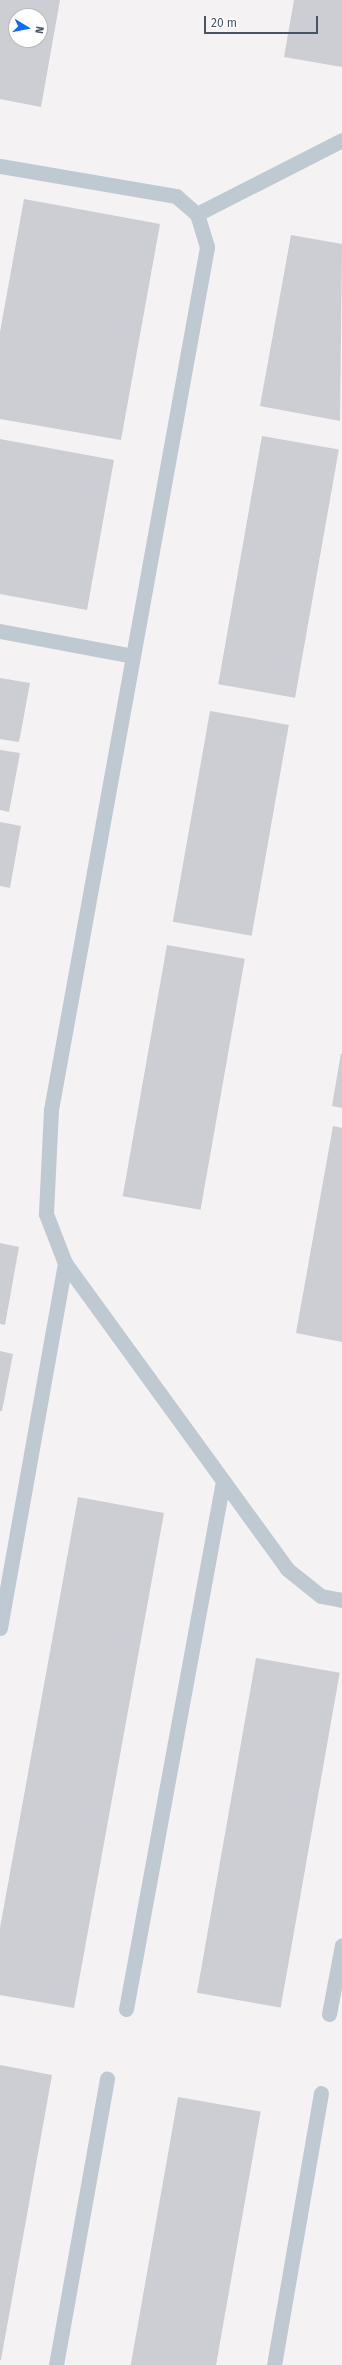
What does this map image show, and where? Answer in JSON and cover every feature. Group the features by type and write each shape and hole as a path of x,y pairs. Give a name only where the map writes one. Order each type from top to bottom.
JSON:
{"lane":[{"path":"197,214 342,140"},
{"path":"0,166 176,196 197,214 207,247 51,1110 46,1214 65,1263 287,1569 321,1596 342,1600"},
{"path":"0,631 133,656"},
{"path":"0,1628 65,1263"},
{"path":"126,2009 223,1480"},
{"path":"329,2014 342,1945"},
{"path":"56,2365 107,2079"},
{"path":"274,2365 320,2093"}],"building":[{"path":"0,0 60,0 41,107 0,99"},
{"path":"294,0 342,0 342,67 284,57"},
{"path":"24,199 160,224 121,440 0,419 0,332"},
{"path":"291,235 342,244 340,421 260,406"},
{"path":"262,436 339,450 295,698 218,684"},
{"path":"0,439 114,460 87,610 0,594"},
{"path":"0,678 30,683 19,742 0,739"},
{"path":"210,711 289,725 252,936 173,922"},
{"path":"0,750 20,753 9,812 0,810"},
{"path":"0,822 21,826 10,888 0,886"},
{"path":"167,945 245,959 201,1210 123,1196"},
{"path":"341,1053 342,1054 342,1108 332,1106"},
{"path":"333,1126 342,1128 342,1342 296,1333"},
{"path":"0,1243 19,1247 5,1325 0,1324"},
{"path":"0,1351 13,1354 2,1411 0,1411"},
{"path":"78,1497 164,1513 74,2008 0,1995 0,1928"},
{"path":"256,1658 340,1673 281,2008 197,1993"},
{"path":"0,2065 52,2075 1,2360 0,2360"},
{"path":"178,2097 261,2112 216,2365 131,2365"}]}
